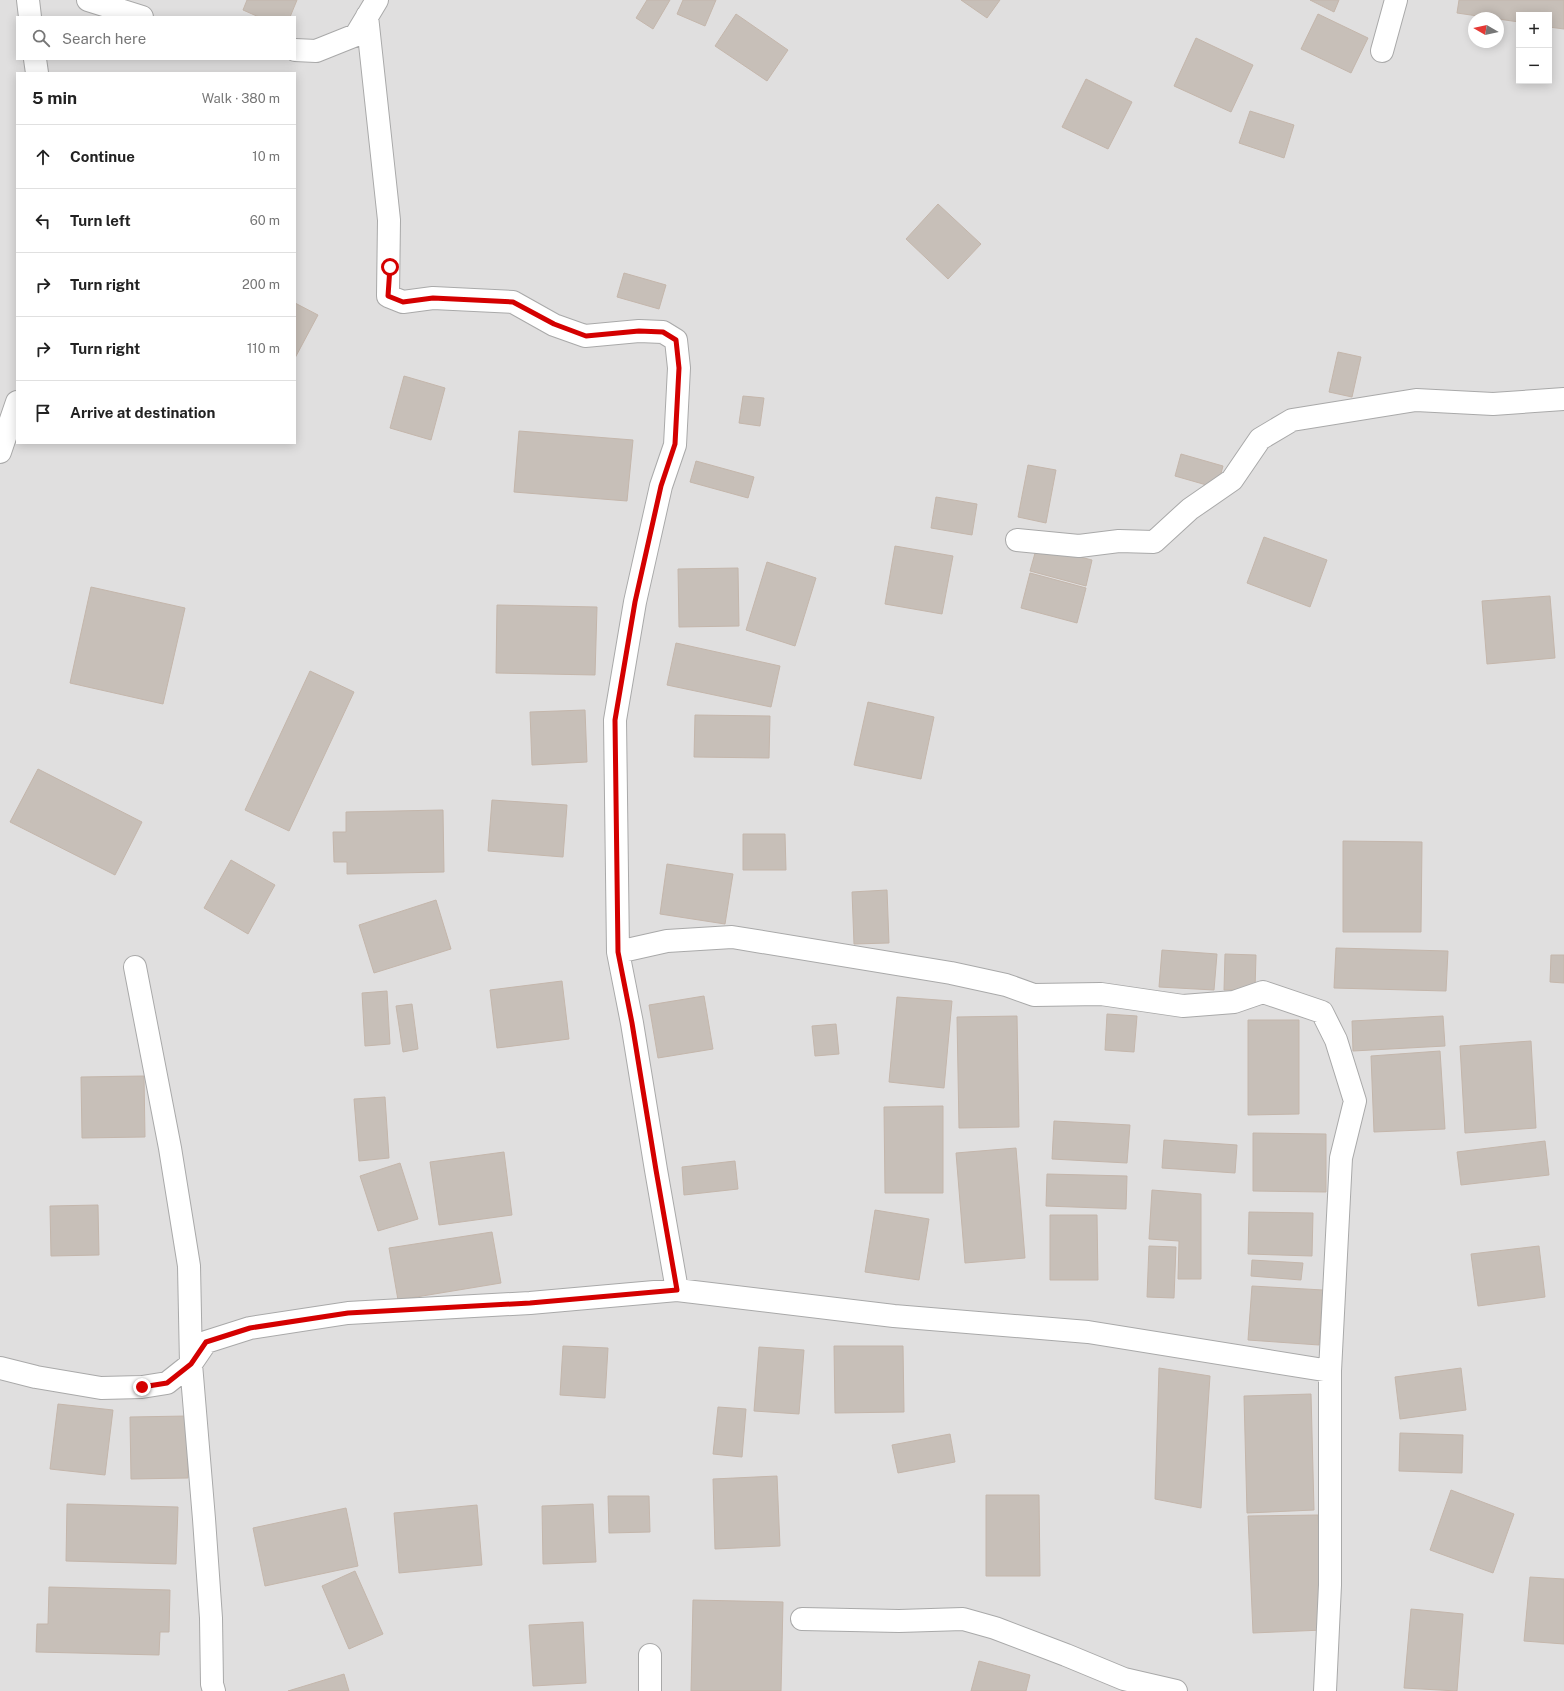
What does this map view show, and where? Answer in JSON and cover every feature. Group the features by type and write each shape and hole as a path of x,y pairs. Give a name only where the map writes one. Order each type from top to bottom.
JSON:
{"street":[{"path":"28,0 30,16"},
{"path":"88,0 139,16"},
{"path":"1382,51 1396,0"},
{"path":"296,50 316,51 356,35 372,8"},
{"path":"372,8 389,220 388,296 403,302 433,298 513,302 554,324 586,336 639,331 663,332 676,340 679,368 675,444 661,486 637,594 615,720 618,952 632,1023 677,1290"},
{"path":"35,60 37,72"},
{"path":"1017,540 1079,546 1119,541 1154,542 1190,509 1232,480 1260,438 1292,420 1416,400 1493,404 1564,399"},
{"path":"0,452 16,405"},
{"path":"618,952 667,940 732,936 951,973 1006,985 1034,995 1101,994 1183,1006 1234,1002 1263,992 1322,1012 1336,1040 1355,1101 1341,1158 1330,1371 1330,1585 1325,1691"},
{"path":"135,967 170,1148 189,1266 191,1364 204,1519 212,1684 214,1691"},
{"path":"0,1368 36,1377 101,1388 167,1383 191,1364 206,1342 250,1328 348,1313 530,1303 677,1290 894,1316 1088,1332 1330,1371"},
{"path":"802,1619 899,1621 963,1619 995,1628 1124,1679 1176,1691"},
{"path":"650,1655 650,1691"}],"shaded area":[{"path":"0,0 1564,0 1564,1691 0,1691"}],"building":[{"path":"247,0 297,0 290,16 257,16 243,10"},
{"path":"647,0 670,0 653,29 636,18"},
{"path":"683,0 716,0 705,26 677,14"},
{"path":"961,0 1000,0 987,18"},
{"path":"1310,0 1339,0 1334,12"},
{"path":"1459,0 1564,0 1564,29 1552,27 1552,12 1516,12 1516,22 1504,20 1504,12 1468,12 1468,15 1457,13"},
{"path":"736,14 788,50 767,81 715,46"},
{"path":"1318,14 1368,38 1351,73 1301,49"},
{"path":"1196,38 1253,65 1231,112 1174,86"},
{"path":"1086,79 1132,102 1108,149 1062,127"},
{"path":"1250,111 1294,125 1284,158 1239,143"},
{"path":"938,204 981,244 948,279 906,239"},
{"path":"624,273 666,285 659,309 617,297"},
{"path":"296,304 318,315 296,356"},
{"path":"1338,352 1361,357 1352,397 1329,392"},
{"path":"404,376 445,388 431,440 390,428"},
{"path":"743,396 764,398 760,426 739,423"},
{"path":"519,431 633,440 627,501 514,492"},
{"path":"1181,454 1223,466 1217,488 1175,476"},
{"path":"696,461 754,477 748,498 690,482"},
{"path":"1028,465 1056,470 1046,523 1018,517"},
{"path":"936,497 977,504 972,535 931,528"},
{"path":"1264,537 1327,560 1310,607 1247,583"},
{"path":"895,546 953,556 942,614 885,604"},
{"path":"1037,546 1092,560 1086,586 1030,571"},
{"path":"767,562 816,578 795,646 746,630"},
{"path":"738,568 739,626 679,627 678,569"},
{"path":"1030,573 1086,588 1077,623 1021,608"},
{"path":"91,587 185,608 163,704 70,683"},
{"path":"1550,596 1555,658 1487,664 1482,601"},
{"path":"497,605 597,607 595,675 496,673"},
{"path":"676,643 780,666 771,707 667,685"},
{"path":"310,671 354,692 289,831 245,810"},
{"path":"868,702 934,717 921,779 854,765"},
{"path":"585,710 587,762 532,765 530,712"},
{"path":"695,715 770,716 769,758 694,757"},
{"path":"38,769 142,822 115,875 10,822"},
{"path":"492,800 567,805 563,857 488,851"},
{"path":"443,810 444,872 347,874 347,862 334,862 333,832 346,832 346,812"},
{"path":"743,834 785,834 786,870 743,870"},
{"path":"1343,841 1422,842 1421,932 1343,932"},
{"path":"231,860 275,885 248,934 204,908"},
{"path":"667,864 733,874 725,924 660,914"},
{"path":"887,890 889,943 854,944 852,892"},
{"path":"436,900 451,949 374,973 359,925"},
{"path":"1336,948 1448,951 1446,991 1334,988"},
{"path":"1162,950 1217,954 1214,990 1159,987"},
{"path":"1225,954 1256,955 1255,990 1224,990"},
{"path":"1551,955 1564,955 1564,983 1550,982"},
{"path":"562,981 569,1039 497,1048 490,990"},
{"path":"387,991 390,1044 365,1046 362,993"},
{"path":"704,996 713,1049 658,1058 649,1005"},
{"path":"897,997 952,1001 944,1088 889,1082"},
{"path":"412,1004 418,1049 403,1052 396,1006"},
{"path":"1107,1014 1137,1016 1134,1052 1105,1050"},
{"path":"1017,1016 1019,1127 959,1128 957,1017"},
{"path":"1443,1016 1445,1046 1353,1051 1352,1021"},
{"path":"1248,1020 1299,1020 1299,1114 1248,1115"},
{"path":"836,1024 839,1054 815,1056 812,1026"},
{"path":"1531,1041 1536,1128 1465,1133 1460,1046"},
{"path":"1440,1051 1445,1129 1374,1132 1371,1056"},
{"path":"144,1076 145,1137 82,1138 81,1077"},
{"path":"385,1097 389,1158 359,1161 354,1099"},
{"path":"943,1106 943,1193 885,1193 884,1107"},
{"path":"1054,1121 1130,1125 1127,1163 1052,1159"},
{"path":"1253,1133 1326,1134 1326,1192 1253,1191"},
{"path":"1164,1140 1237,1145 1235,1173 1162,1168"},
{"path":"1545,1141 1549,1175 1461,1185 1457,1152"},
{"path":"1016,1148 1025,1258 965,1263 956,1153"},
{"path":"504,1152 512,1215 439,1225 430,1162"},
{"path":"735,1161 738,1189 684,1195 682,1167"},
{"path":"400,1163 418,1219 378,1231 360,1176"},
{"path":"1047,1174 1127,1176 1126,1209 1046,1206"},
{"path":"1152,1190 1201,1194 1201,1279 1178,1279 1179,1241 1149,1239"},
{"path":"98,1205 99,1255 51,1256 50,1206"},
{"path":"875,1210 929,1219 919,1280 865,1272"},
{"path":"1249,1212 1313,1213 1312,1256 1248,1254"},
{"path":"1050,1215 1097,1215 1098,1280 1050,1280"},
{"path":"492,1232 501,1283 398,1300 389,1248"},
{"path":"1149,1246 1176,1247 1174,1298 1147,1297"},
{"path":"1539,1246 1545,1297 1478,1306 1471,1254"},
{"path":"1252,1260 1303,1263 1301,1280 1251,1276"},
{"path":"1252,1286 1323,1290 1319,1345 1248,1340"},
{"path":"563,1346 608,1348 605,1398 560,1395"},
{"path":"834,1346 903,1346 904,1412 835,1413"},
{"path":"759,1347 804,1350 799,1414 754,1411"},
{"path":"1159,1368 1210,1376 1201,1508 1155,1499"},
{"path":"1461,1368 1466,1410 1400,1419 1395,1377"},
{"path":"1311,1394 1314,1510 1247,1513 1244,1396"},
{"path":"58,1404 113,1410 105,1475 50,1469"},
{"path":"718,1407 746,1409 742,1457 713,1454"},
{"path":"187,1416 188,1478 131,1479 130,1417"},
{"path":"1400,1433 1463,1435 1462,1473 1399,1471"},
{"path":"950,1434 955,1462 898,1473 892,1445"},
{"path":"777,1476 780,1546 715,1549 713,1479"},
{"path":"1451,1490 1514,1514 1493,1573 1430,1550"},
{"path":"986,1495 1039,1495 1040,1576 986,1576"},
{"path":"608,1496 649,1496 650,1532 609,1533"},
{"path":"67,1504 178,1507 176,1564 66,1561"},
{"path":"593,1504 596,1562 543,1564 542,1506"},
{"path":"477,1505 482,1565 399,1573 394,1513"},
{"path":"346,1508 358,1566 265,1586 253,1528"},
{"path":"1318,1515 1323,1630 1253,1633 1248,1516"},
{"path":"355,1571 383,1634 349,1649 322,1586"},
{"path":"1530,1577 1564,1579 1564,1644 1524,1641"},
{"path":"49,1587 170,1590 169,1632 160,1632 159,1655 36,1652 37,1624 48,1624"},
{"path":"693,1600 783,1602 781,1691 691,1691"},
{"path":"1411,1609 1463,1614 1457,1691 1404,1688"},
{"path":"583,1622 586,1683 533,1686 529,1625"},
{"path":"979,1661 1030,1675 1026,1691 971,1691"},
{"path":"344,1674 349,1691 288,1691"}],"route":[{"path":"142,1387 167,1383 191,1364 206,1342 250,1328 348,1313 530,1303 677,1290 632,1023 618,952 615,720 635,602 661,486 675,444 679,368 676,340 663,332 639,331 586,336 554,324 513,302 433,298 403,302 388,296 390,267"}]}
